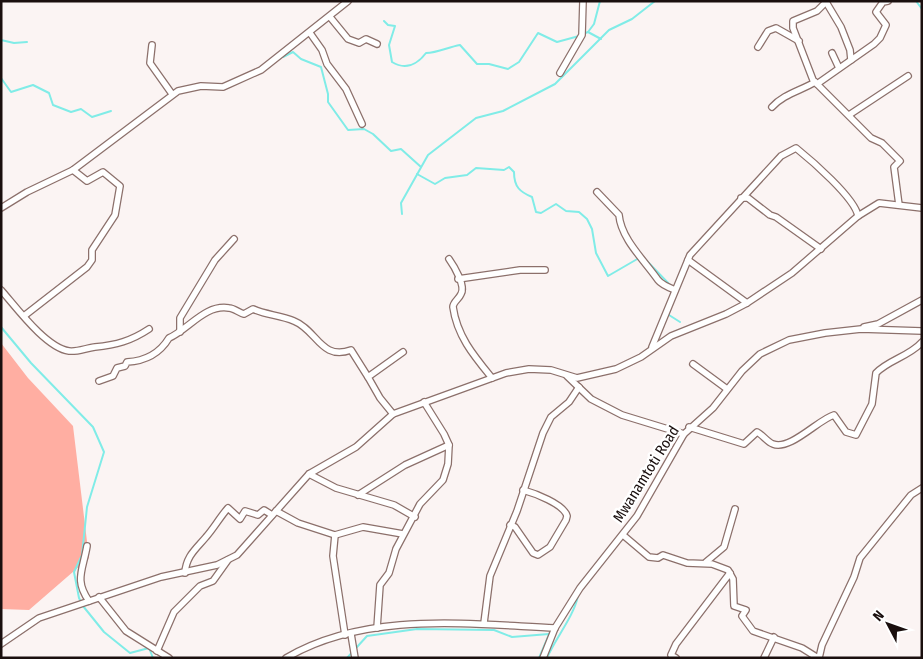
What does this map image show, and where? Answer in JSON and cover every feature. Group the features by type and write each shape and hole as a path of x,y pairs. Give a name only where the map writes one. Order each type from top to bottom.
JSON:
{"street":[{"path":"1,208 27,192 74,170 172,94 185,88 201,86 223,87 238,82 261,70 348,1"},
{"path":"560,74 582,35 583,1"},
{"path":"772,107 788,94 800,91 816,83 880,38 886,27 876,12 883,2 888,1"},
{"path":"851,60 850,50 840,26 826,2 817,11 798,18 792,23 816,83 900,162 894,167 898,205"},
{"path":"330,17 352,41 359,43 366,39 377,44"},
{"path":"758,47 768,31 776,28 798,41"},
{"path":"310,33 322,50 327,64 346,89 362,124"},
{"path":"152,45 150,63 172,94"},
{"path":"832,53 839,68"},
{"path":"849,115 908,76"},
{"path":"651,349 688,260 741,198 781,156 796,148 848,196 857,210 858,216"},
{"path":"24,316 87,267 92,260 92,250 115,215 120,186 115,180 103,172 87,181 74,170"},
{"path":"597,192 619,214 619,224 633,247 656,273 658,280 674,290"},
{"path":"741,198 748,198 770,216 776,217 822,249"},
{"path":"1,644 39,618 161,577 185,573 228,560 237,555 309,474 356,447 393,414 492,378 529,369 564,374 577,378 591,377 623,366 671,336 726,314 747,303 792,273 858,216 880,203 922,208"},
{"path":"180,332 180,318 215,260 234,239"},
{"path":"448,259 462,291 454,308 465,344 492,378"},
{"path":"688,260 747,303"},
{"path":"458,279 520,270 544,270"},
{"path":"1,290 48,340 69,351 118,345 133,339 149,329"},
{"path":"850,330 878,324 922,300"},
{"path":"99,381 114,375 117,368 125,366 127,362 139,361 163,348 169,338 212,310 231,308 244,314 252,309 294,321 331,351 340,354 352,350 380,398 393,414"},
{"name":"Mwanamtoti Road","path":"543,658 555,628 580,588 637,516 684,434 713,408 742,371 772,346 811,336 850,330 922,331"},
{"path":"689,428 744,444 758,432 772,444 778,445 802,435 826,418 834,415 846,432 856,435 874,395 873,381 876,373 898,357 917,348 922,342"},
{"path":"368,377 403,352"},
{"path":"692,364 728,389"},
{"path":"564,374 591,399 622,415 684,434"},
{"path":"484,623 490,576 546,425 551,416 568,402 579,387"},
{"path":"377,628 380,585 389,573 403,534 415,517 420,504 443,480 448,464 448,445 444,434 424,402"},
{"path":"358,494 405,465 448,445"},
{"path":"309,474 336,488 394,505 415,517"},
{"path":"730,572 734,606 746,610 742,616 753,631 774,636 802,648 819,658 822,645 854,577 860,558 911,495 922,488"},
{"path":"510,525 515,527 532,553 538,555 550,547 566,520 567,516 563,509 538,495 523,490"},
{"path":"185,573 185,563 190,554 206,537 228,508 240,519 245,512 258,515 264,510 335,536 363,527 403,534"},
{"path":"706,562 724,547 735,510"},
{"path":"623,535 650,557 658,558 664,555 686,563 706,562 730,572"},
{"path":"335,536 333,556 348,634 355,658"},
{"path":"86,602 79,576 84,568 87,546"},
{"path":"157,651 174,612 200,586 213,581 228,560"},
{"path":"676,658 671,655 676,644 730,572"},
{"path":"99,598 126,631 169,658"},
{"path":"286,658 316,643 377,628 443,622 555,628"},
{"path":"764,658 774,636"}],"shaded area":[{"path":"1,343 28,378 73,426 89,558 29,610 1,609"}],"waterway":[{"path":"588,32 594,24 600,1"},
{"path":"402,214 401,203 428,155 476,118 503,111 555,84 609,30 632,19 655,1"},
{"path":"916,1 922,9"},
{"path":"384,21 388,25 395,26 389,45 392,62 402,66 411,65 419,61 426,53 460,45 477,64 489,64 508,69 519,62 538,33 557,42 579,36"},
{"path":"583,34 588,32 601,39"},
{"path":"1,40 14,43 27,42"},
{"path":"283,57 293,52 301,59 321,67 328,94 328,102 348,130 364,129 373,134 391,151 401,149 421,167"},
{"path":"1,78 11,92 33,85 49,93 53,105 71,112 81,109 92,117 111,111"},
{"path":"417,174 435,184 445,178 467,175 476,168 504,170 509,167 514,172 518,188 532,197 536,212 541,213 556,204 566,211 579,212 587,219 592,229 596,253 608,276 639,258"},
{"path":"645,259 671,286"},
{"path":"669,312 669,315 680,322"},
{"path":"1,327 31,363 93,427 104,452 87,507 82,555 74,572 79,598 83,606 104,632 130,653 149,648 153,658"},
{"path":"547,658 572,612 578,596"},
{"path":"347,658 367,636 417,629 494,630 512,637 549,634"},
{"path":"539,658 551,630"}]}
